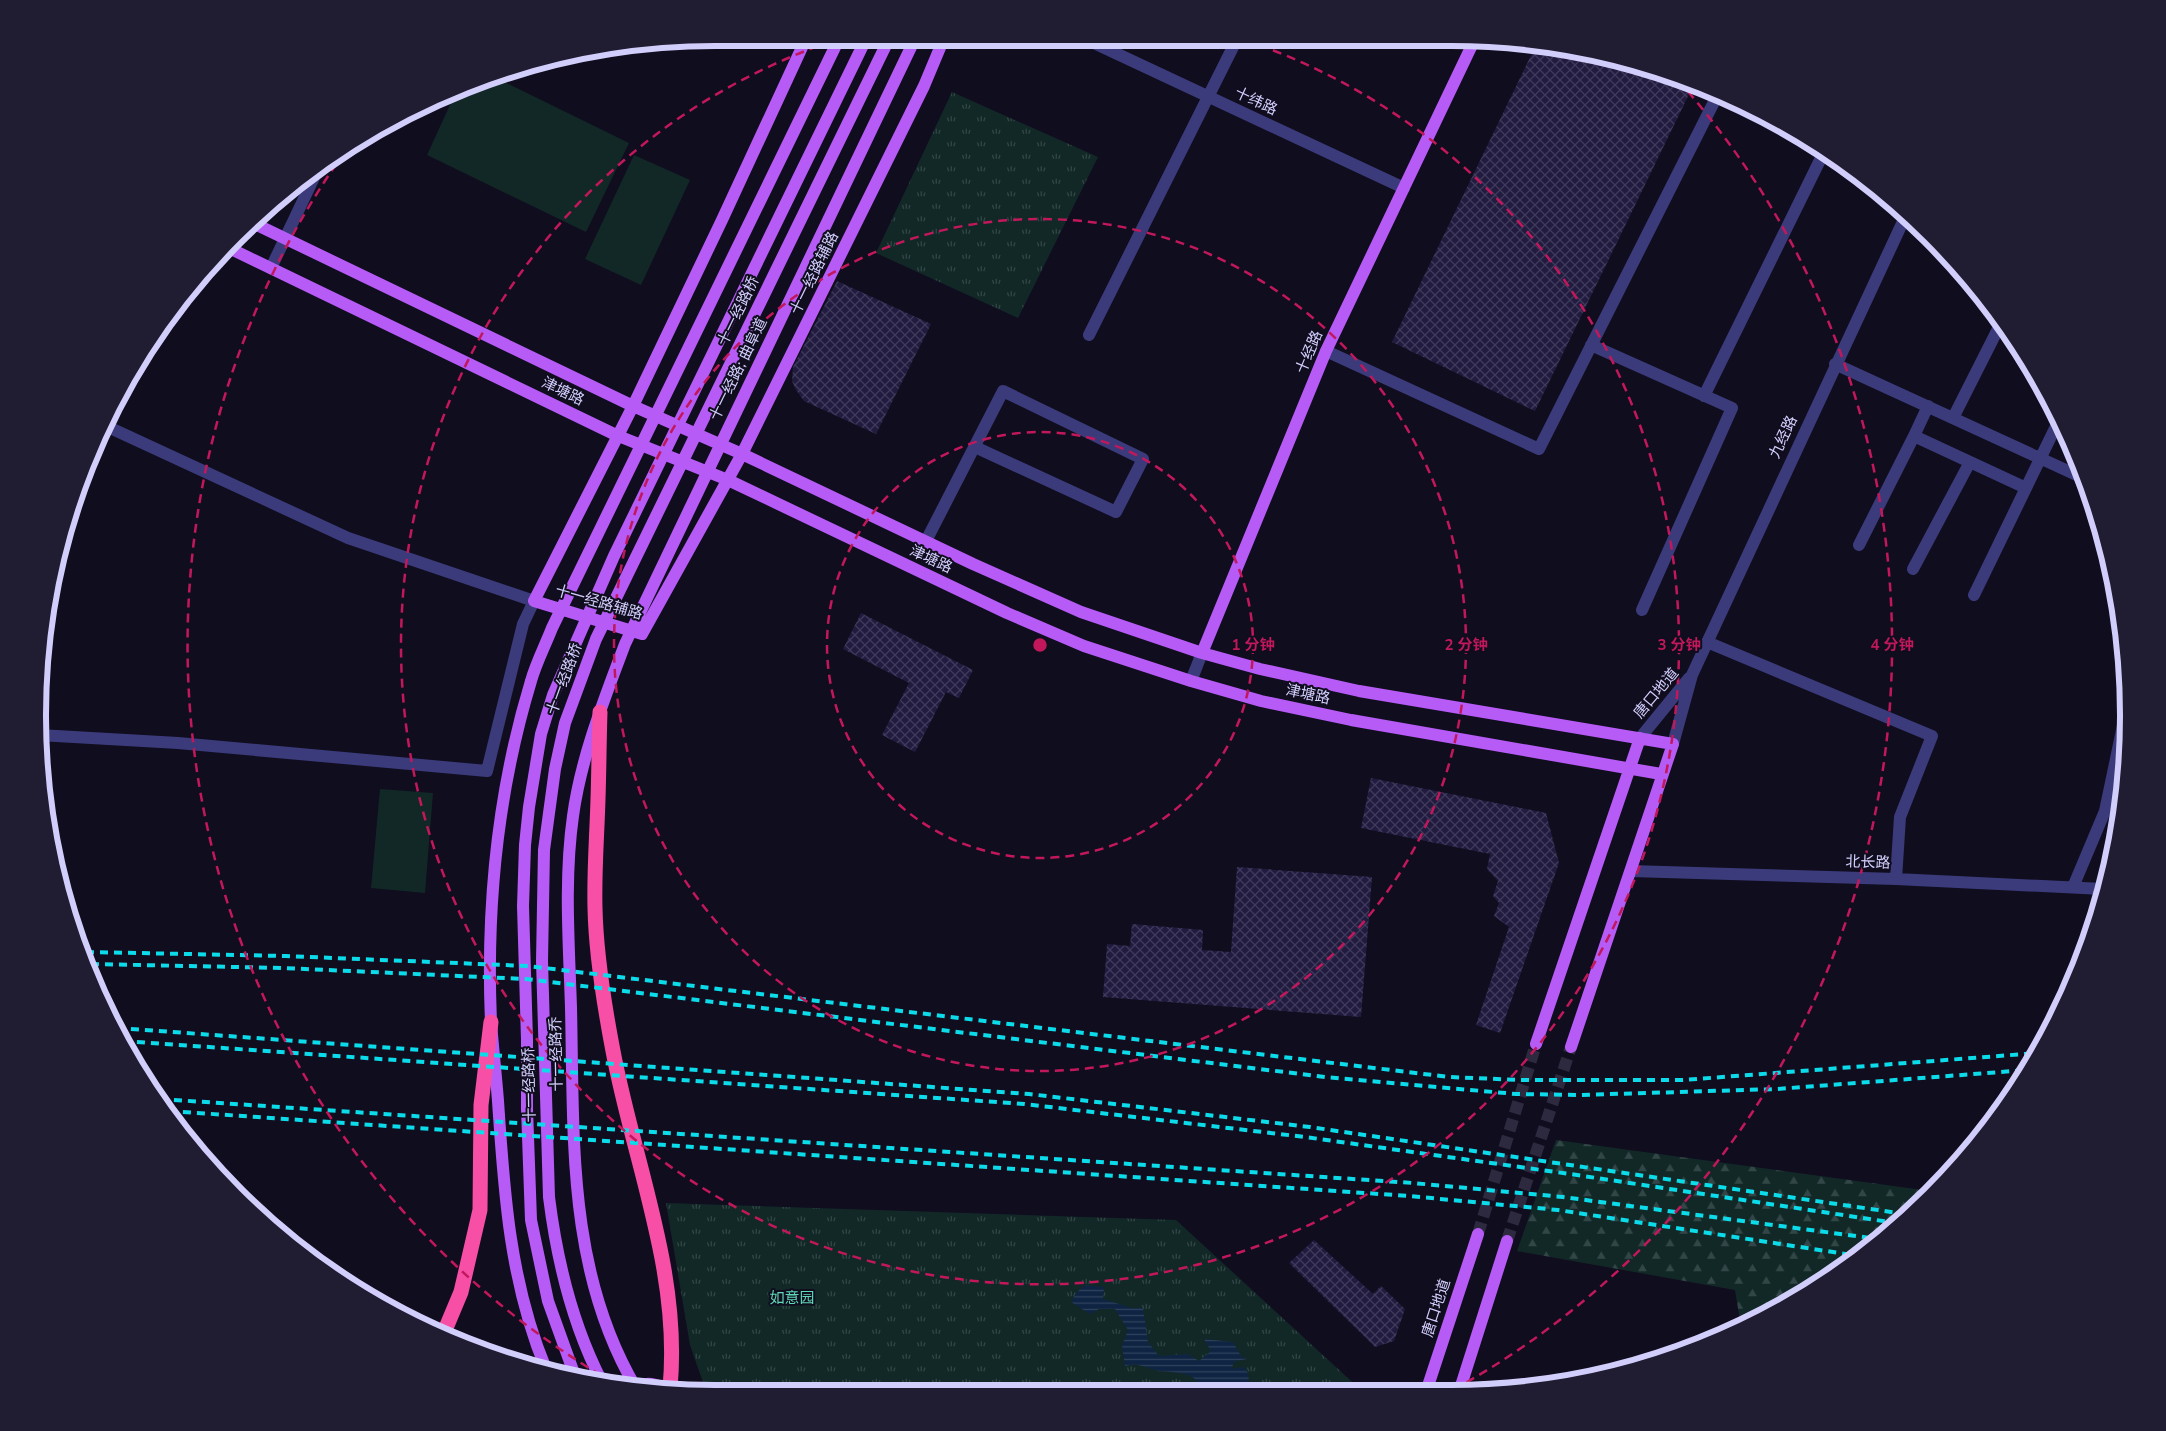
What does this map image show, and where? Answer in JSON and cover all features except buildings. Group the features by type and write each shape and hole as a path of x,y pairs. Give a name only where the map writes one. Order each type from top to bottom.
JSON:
{"highway":[{"path":"600,712 595,910 600,970 623,1100 652,1212 665,1275 672,1333 670,1383"},
{"path":"446,1328 461,1292 480,1210 481,1105 491,1022"}],"main road":[{"name":"十一经路辅路","path":"803,46 633,406 616,435 534,601 642,634 742,454 924,86 941,46"},
{"name":"十一经路桥","path":"544,1362 527,1315 518,1280 502,1173 491,1022 491,911 494,856 502,796 531,679 552,628 836,46"},
{"name":"十一经路桥","path":"573,1369 548,1301 531,1220 526,1109 525,844 541,734 553,695 614,556 863,46"},
{"name":"十一经路桥","path":"598,1374 587,1353 564,1286 553,1234 549,1197 542,907 544,850 555,769 565,723 599,631 885,46"},
{"name":"十一经路; 曲阜道","path":"600,712 624,644 912,46"},
{"name":"十经路","path":"1202,653 1326,351 1471,47"},
{"name":"津塘路","path":"259,226 633,406 742,454 973,564 1081,612 1202,653 1260,669 1359,691 1673,744"},
{"name":"津塘路","path":"234,250 616,435 728,480 1041,628 1084,646 1191,681 1261,701 1351,720 1661,774"},
{"name":"十一经路乔","path":"600,712 582,769 569,848 568,902 578,1204 586,1254 597,1299 612,1340 632,1379"},
{"name":"唐口地道","path":"1536,1044 1640,738"},
{"name":"唐口地道","path":"1571,1048 1631,872 1661,774 1673,744"},
{"name":"唐口地道","path":"1428,1385 1478,1234"},
{"path":"1461,1384 1507,1240"}],"street":[{"name":"十纬路","path":"1101,46 1404,188"},
{"path":"1089,335 1234,46"},
{"path":"1326,351 1539,449 1715,100"},
{"path":"1704,396 1821,158"},
{"path":"271,268 312,182"},
{"name":"九经路","path":"1692,675 1903,222"},
{"path":"1953,418 1997,330"},
{"path":"1591,345 1732,408 1642,610"},
{"path":"1835,364 2074,473"},
{"path":"926,541 1003,391 1143,459 1116,512 975,447"},
{"path":"1859,545 1928,406"},
{"path":"47,735 178,743 486,771 523,624 534,601 348,538 111,428"},
{"path":"1974,596 2055,428"},
{"path":"1914,436 2026,488"},
{"path":"1913,568 1970,462"},
{"path":"1707,642 1932,736 1900,818 1896,880"},
{"name":"十经路","path":"1191,681 1202,653"},
{"name":"唐口地道","path":"1640,738 1692,675"},
{"name":"唐口地道","path":"1673,744 1692,675"},
{"path":"2074,887 2105,811 2119,746"},
{"name":"北长路","path":"1631,872 2097,889"}],"green space":[{"path":"503,81 629,143 586,232 427,155 452,100"},
{"path":"952,92 1098,157 1018,318 876,253"},
{"path":"634,155 690,180 641,285 585,259"},
{"path":"380,789 433,793 425,893 371,888"},
{"path":"1556,1140 1923,1190 1892,1219 1822,1272 1785,1295 1740,1319 1735,1290 1517,1251"},
{"name":"如意园","path":"666,1203 1176,1220 1355,1385 704,1384 690,1345"}],"water":[{"path":"1085,1285 1104,1287 1103,1299 1132,1308 1143,1308 1148,1342 1159,1356 1188,1354 1199,1361 1211,1351 1204,1339 1233,1342 1241,1356 1247,1359 1235,1361 1231,1369 1244,1367 1248,1373 1249,1385 1201,1385 1191,1376 1185,1374 1160,1371 1139,1365 1125,1366 1122,1346 1128,1330 1115,1309 1099,1309 1090,1314 1071,1302 1076,1293"}],"tunnel":[{"path":"1478,1234 1536,1044"},
{"path":"1507,1241 1571,1047"}],"railway":[{"path":"90,952 286,956 528,966 1449,1077 1520,1080 1683,1080 2028,1054"},
{"path":"94,964 283,968 526,979 1325,1077 1516,1094 1580,1095 1777,1089 2017,1071"},
{"path":"124,1029 1029,1094 1310,1127 1898,1213"},
{"path":"131,1042 1024,1104 1305,1137 1570,1174 1888,1222"},
{"path":"168,1100 1413,1183 1563,1197 1868,1238"},
{"path":"177,1112 1409,1196 1558,1210 1847,1254"}]}
